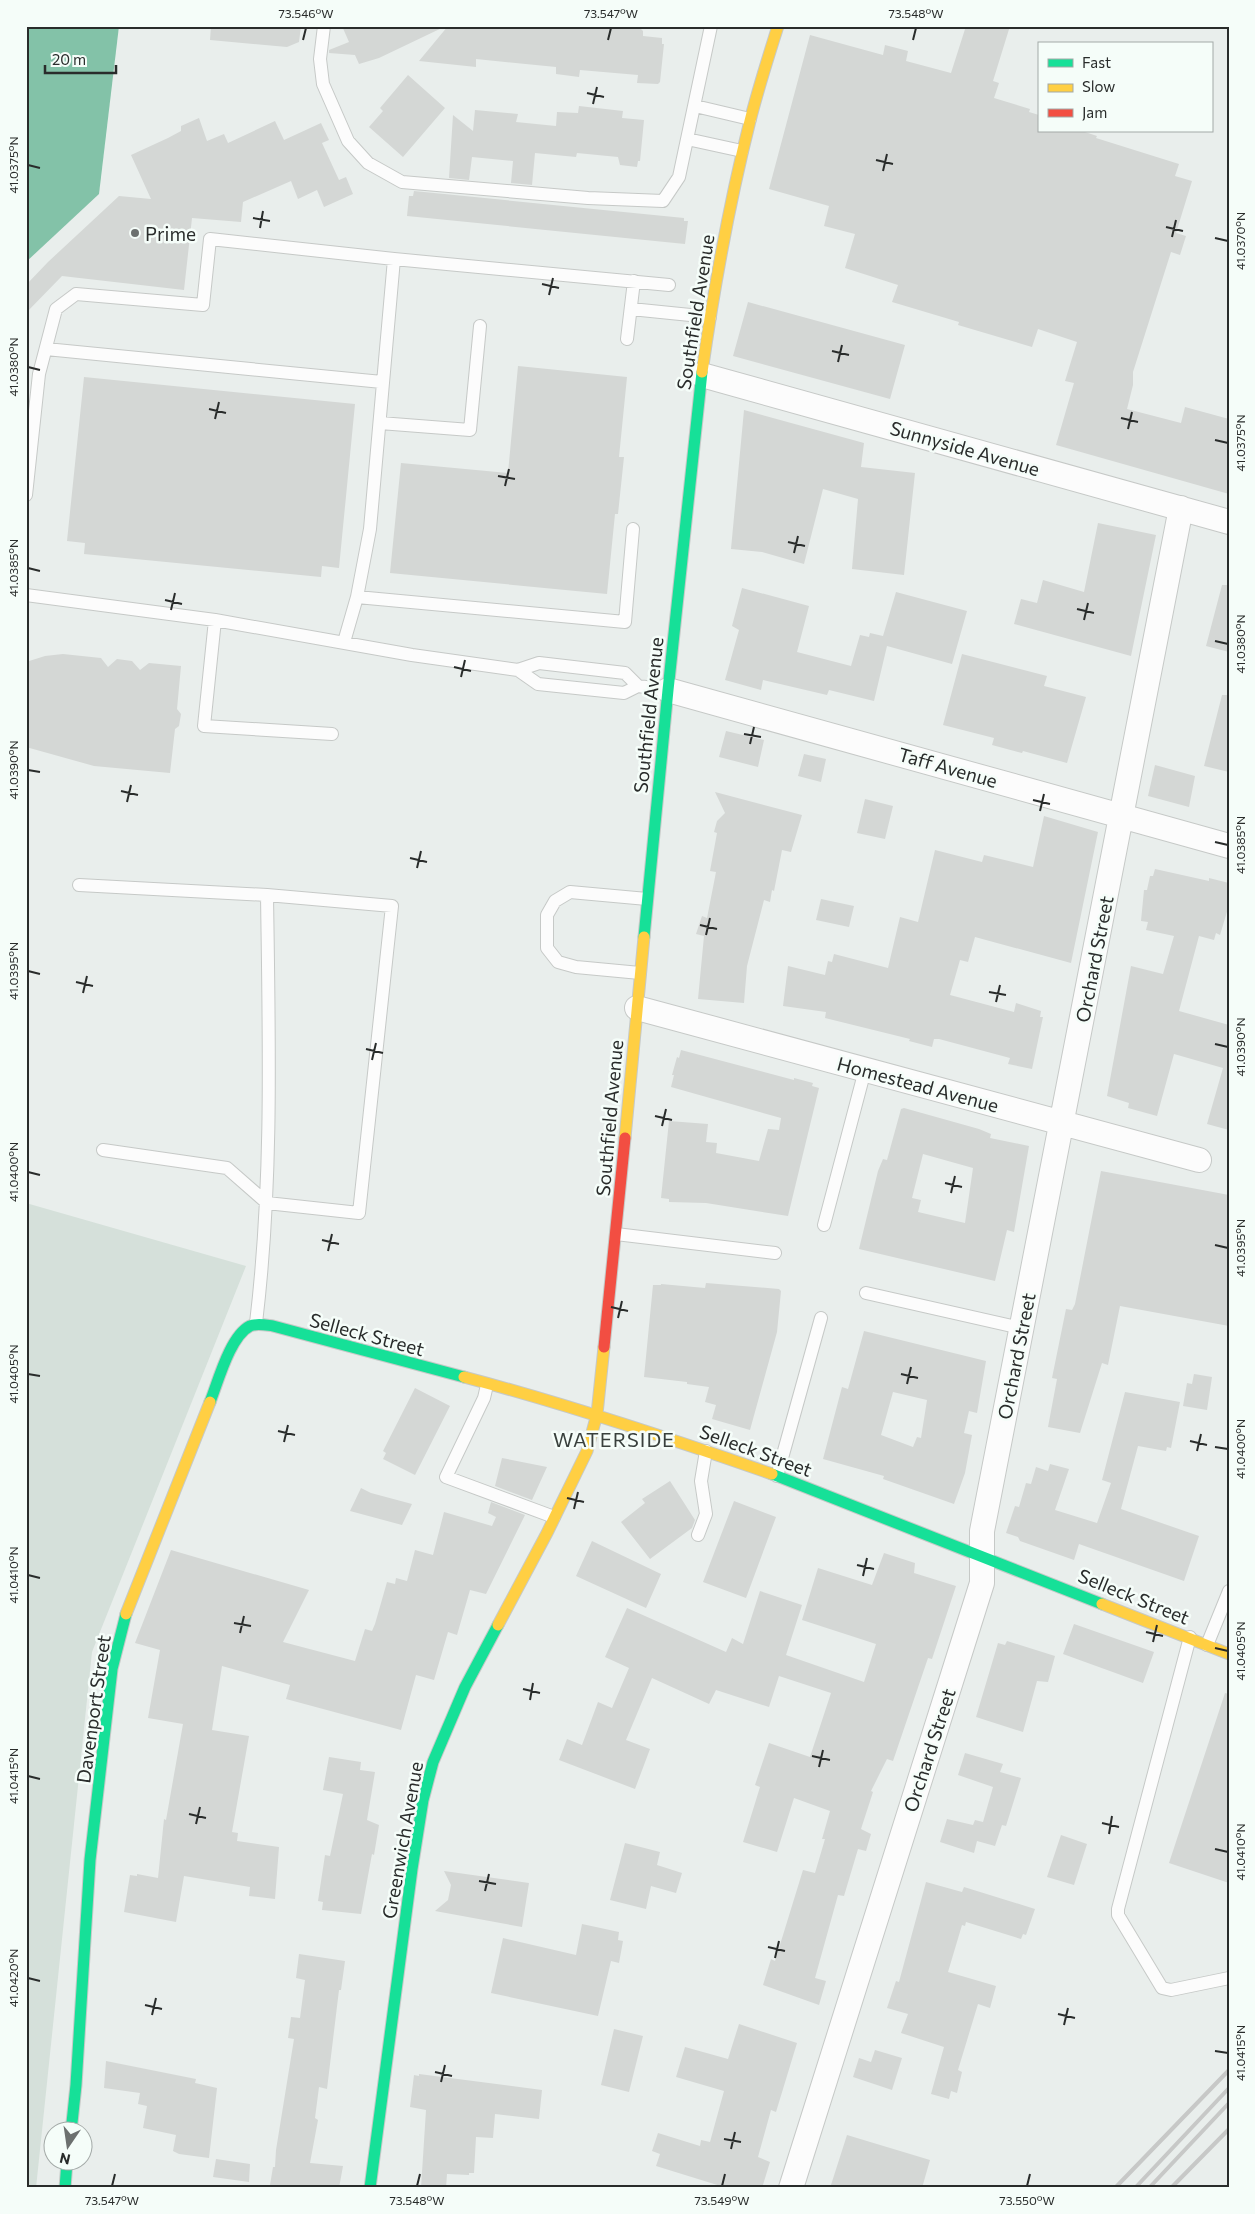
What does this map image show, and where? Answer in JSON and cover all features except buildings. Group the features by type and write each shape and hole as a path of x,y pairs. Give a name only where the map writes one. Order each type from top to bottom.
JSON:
{"main road":[{"name":"Southfield Avenue","path":"597,1414 668,690 702,375 723,240 742,151 778,26"},
{"name":"Selleck Street","path":"256,1323 597,1414 706,1451 777,1476 981,1555 1229,1654"},
{"name":"Davenport Street","path":"72,2122 90,1860 112,1669 128,1606 234,1342 244,1329 256,1323"},
{"name":"Greenwich Avenue","path":"370,2188 409,1888 428,1778 440,1743 465,1687 587,1451 597,1414"},
{"path":"65,2188 66,2172"}],"street":[{"name":"Sunnyside Avenue","path":"702,375 1229,522"},
{"name":"Orchard Street","path":"791,2188 982,1583 982,1531 1181,508"},
{"name":"Taff Avenue","path":"668,690 1229,846"},
{"name":"Homestead Avenue","path":"637,1008 1199,1160"}],"lane":[{"path":"324,26 320,59 323,84 348,141 368,163 402,182 588,198 663,202 679,177 711,26"},
{"path":"695,106 750,119"},
{"path":"688,139 742,151"},
{"path":"26,495 39,374 56,309 76,294 203,305 210,239 394,259 669,285"},
{"path":"344,642 357,597 370,529 394,259"},
{"path":"627,339 634,281"},
{"path":"631,309 710,317"},
{"path":"380,423 470,430 480,326"},
{"path":"46,349 382,382"},
{"path":"357,597 625,622 633,529"},
{"path":"26,596 215,620 412,655 518,670 539,663 626,673 638,686"},
{"path":"215,620 204,726 332,734"},
{"path":"518,670 538,684 624,693 638,686 668,690"},
{"path":"79,885 267,895 392,906 359,1213 267,1202 227,1168 102,1150"},
{"path":"640,973 576,967 558,962 547,948 547,915 555,901 570,892 648,899"},
{"path":"256,1323 267,1202 269,1024 267,895"},
{"path":"824,1225 864,1070"},
{"path":"616,1234 775,1253"},
{"path":"866,1293 1021,1328"},
{"path":"777,1476 820,1318"},
{"path":"487,1385 484,1398 446,1477 554,1517"},
{"path":"698,1535 706,1514 700,1481 706,1451"},
{"path":"1207,1645 1229,1591"},
{"path":"1190,1637 1118,1908 1118,1915 1162,1988 1171,1990 1229,1978"}],"shaded area":[{"path":"26,26 119,26 99,194 26,262"},
{"path":"26,1203 246,1266 92,1652 36,2188 26,2188"}],"railway":[{"path":"1115,2188 1229,2070"},
{"path":"1135,2188 1229,2088"},
{"path":"1149,2188 1229,2103"},
{"path":"1171,2188 1229,2129"}],"traffic: fast":[{"path":"644,937 702,372"},
{"path":"210,1402 236,1339 250,1326 261,1324 464,1377"},
{"path":"772,1474 1102,1604"},
{"path":"72,2122 90,1860 112,1669 126,1614"},
{"path":"370,2188 412,1869 423,1800 433,1762 465,1687 498,1625"},
{"path":"65,2188 66,2172"}],"traffic: slow":[{"path":"702,372 735,183 753,109 778,26"},
{"path":"625,1138 644,937"},
{"path":"498,1625 547,1533 587,1451 597,1414 604,1347"},
{"path":"464,1377 619,1423 772,1474"},
{"path":"126,1614 210,1402"},
{"path":"1102,1604 1229,1654"}],"traffic: jam":[{"path":"604,1347 625,1138"}],"place":[{"name":"Prime","path":"135,233"}],"district":[{"name":"WATERSIDE","path":"614,1439"}]}
